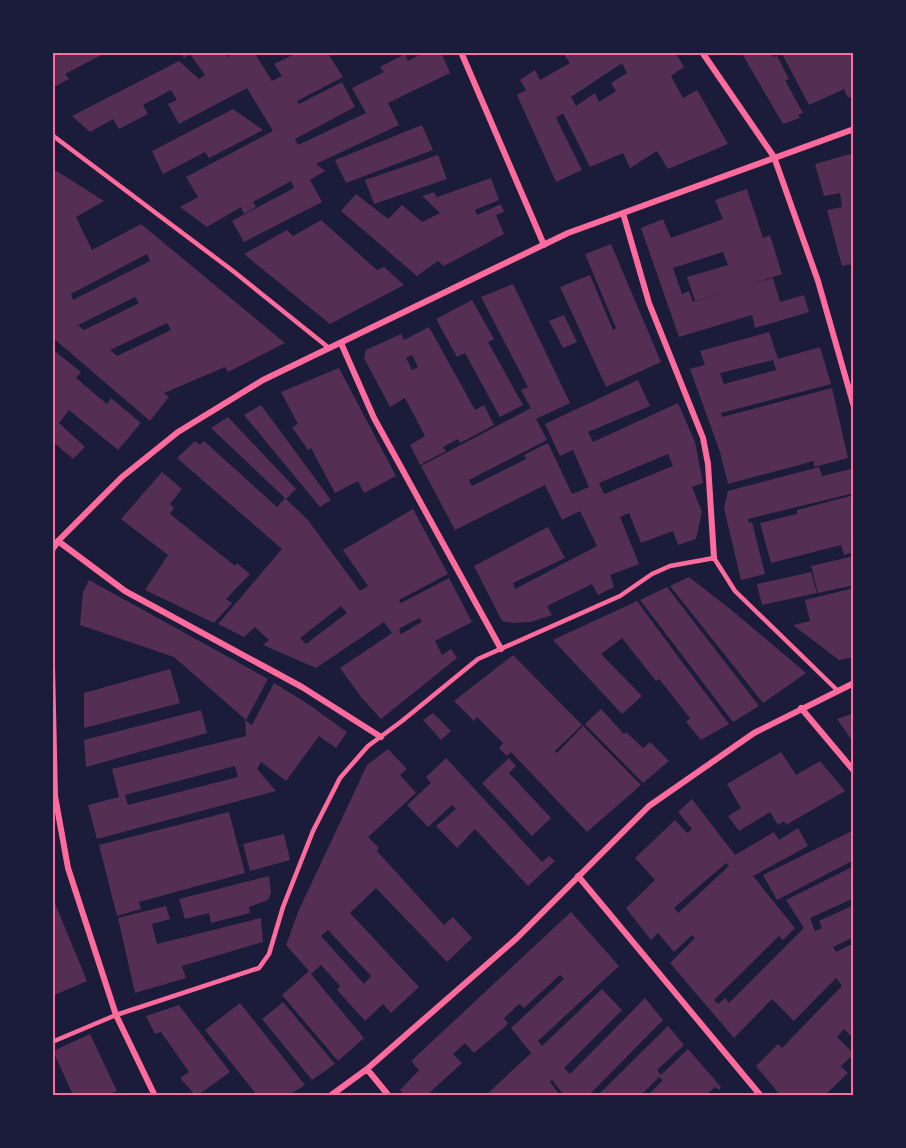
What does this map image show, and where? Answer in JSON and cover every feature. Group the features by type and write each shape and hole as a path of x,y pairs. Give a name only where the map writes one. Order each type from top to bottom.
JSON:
{"street":[{"path":"461,52 544,245"},
{"path":"702,52 774,157 818,281 854,407"},
{"path":"381,737 302,687 125,591 54,546 122,477 178,432 263,380 544,245 623,213 854,129"},
{"path":"623,213 649,303 703,438 708,464 714,558"},
{"path":"341,343 375,418 501,649"},
{"path":"52,665 55,810 68,868 116,1015 155,1095"},
{"path":"330,1095 367,1069 517,938 649,806 754,733 854,683"},
{"path":"801,708 854,771"},
{"path":"578,876 760,1095"},
{"path":"367,1069 389,1095"}],"lane":[{"path":"52,135 233,271 329,348"},
{"path":"52,1042 116,1015 252,972 264,963 295,875 318,820 340,778 368,746 478,659 620,596 652,574 670,566 714,558 735,591 837,690"}],"building":[{"path":"52,52 107,52 65,74 69,79 52,88"},
{"path":"180,52 225,52 228,57 235,52 254,52 272,81 282,76 274,64 299,52 327,52 343,77 297,101 299,104 342,82 355,107 295,139 298,145 366,113 352,88 384,72 380,67 405,54 408,61 425,52 441,52 450,73 388,103 399,125 316,164 325,171 310,180 322,202 244,242 232,221 294,188 291,181 253,202 256,207 244,214 241,207 207,227 180,207 198,197 186,177 273,131 247,88 179,124 168,104 177,100 171,90 143,105 148,114 119,129 113,119 90,132 72,116 179,61 199,79 205,75 190,54 184,58"},
{"path":"562,52 675,52 684,67 671,76 683,98 697,90 728,144 668,169 657,151 630,168 623,153 590,167 563,113 556,118 582,170 556,182 517,95 526,90 520,80 535,70 540,80 570,63","holes":["622,63 627,73 611,83 616,91 599,102 595,93 576,106 571,97"]},
{"path":"741,52 770,52 773,57 777,56 789,79 785,80 803,113 798,115 800,118 783,124"},
{"path":"781,52 854,52 854,95 848,98 844,89 809,105"},
{"path":"233,109 263,130 209,158 205,152 163,174 152,151"},
{"path":"422,125 433,150 346,183 335,160"},
{"path":"850,154 854,163 854,264 842,266 827,210 842,207 840,193 824,196 815,164"},
{"path":"438,155 447,179 374,204 365,180"},
{"path":"52,168 104,201 76,217 92,250 141,224 285,343 228,372 225,367 164,393 169,397 150,421 52,337","holes":["147,254 150,261 73,300 71,294","135,297 139,303 84,330 78,325","167,323 171,330 117,356 110,350"]},
{"path":"491,178 499,200 475,210 477,215 501,204 504,212 496,215 504,234 444,266 438,261 417,276 341,211 356,194 388,219 402,205 422,222 440,213 422,196 434,192 437,197"},
{"path":"747,189 763,238 770,235 782,274 752,284 773,278 780,302 804,295 809,312 755,328 752,315 679,337 641,228 663,219 671,238 723,219 715,200","holes":["723,252 728,265 687,277 695,301 745,286 693,302 689,291 682,294 673,268"]},
{"path":"321,220 377,270 384,267 404,285 330,324 244,254 287,230 293,236"},
{"path":"611,244 661,362 606,387 560,287 590,275 613,330 616,328 585,254"},
{"path":"513,284 570,403 536,419 547,440 469,480 472,486 526,459 524,455 548,443 572,494 589,487 573,450 560,456 545,424 638,380 650,406 588,432 593,442 678,403 695,442 703,483 692,487 702,512 696,539 678,545 673,531 641,543 629,513 620,517 639,564 610,575 614,587 598,595 592,584 547,606 552,615 531,622 502,621 474,566 548,527 565,558 513,583 515,589 597,546 580,511 562,520 545,485 455,530 421,466 531,408 521,390 528,387 481,297","holes":["668,454 673,466 604,494 599,483"]},
{"path":"472,300 494,339 488,342 523,405 500,417 465,353 457,357 436,319"},
{"path":"564,315 577,342 563,348 549,321"},
{"path":"429,327 475,410 484,405 494,425 460,443 458,439 443,447 446,451 420,465 410,445 425,436 405,398 390,407 364,358 366,350 401,334 404,340","holes":["412,355 418,367 412,370 406,358"]},
{"path":"769,332 778,359 820,347 831,384 721,413 722,417 832,388 848,458 814,467 814,461 728,484 720,452 690,369 705,365 700,351","holes":["773,360 776,370 724,384 720,373"]},
{"path":"52,349 81,372 76,378 107,404 111,398 141,423 118,450 69,410 59,423 85,447 73,459 52,441"},
{"path":"339,368 396,476 364,493 358,481 335,493 311,448 308,450 292,427 298,424 281,392"},
{"path":"261,405 331,500 320,507 244,415"},
{"path":"228,417 296,489 286,499 308,520 360,591 368,586 343,550 413,509 448,574 399,600 401,603 449,578 472,622 435,641 442,655 451,649 457,658 381,719 361,697 340,668 392,633 384,622 316,668 263,645 269,640 255,627 244,637 218,624 282,549 177,458 195,441 200,445 204,441 277,507 285,498 211,428","holes":["341,606 347,613 306,644 300,638","419,618 422,622 401,634 399,629"]},
{"path":"819,467 822,476 851,469 854,493 748,519 749,523 752,522 765,574 741,580 724,508 728,491"},
{"path":"162,472 182,489 170,504 174,508 170,514 235,566 237,563 250,574 226,599 232,603 214,623 145,590 168,555 121,519"},
{"path":"854,495 854,552 844,555 841,545 771,563 760,523 797,514 797,510"},
{"path":"854,556 854,585 818,593 811,566"},
{"path":"811,572 817,593 762,605 757,584"},
{"path":"689,577 806,673 763,703 670,586"},
{"path":"89,580 268,679 246,720 174,657 80,625 83,592"},
{"path":"667,587 759,706 733,722 640,600"},
{"path":"854,588 854,657 839,660 793,625 810,621 805,600"},
{"path":"637,601 729,724 701,740 686,722 690,718 659,679 656,681 622,638 601,654 642,696 622,714 553,640"},
{"path":"513,655 582,725 555,751 557,753 583,726 641,785 587,832 511,752 507,756 499,748 503,743 477,717 474,721 454,701"},
{"path":"170,669 180,703 84,728 84,693"},
{"path":"274,683 347,732 336,748 319,736 286,781 261,762 257,769 276,791 97,839 88,805 119,797 112,769 246,736 245,720 252,725","holes":["235,766 238,777 128,805 125,795"]},
{"path":"601,709 624,734 626,732 643,748 650,742 669,761 643,783 585,724"},
{"path":"201,710 207,733 86,767 84,740"},
{"path":"433,713 451,731 441,740 423,720"},
{"path":"854,713 854,743 837,719"},
{"path":"388,749 407,769 400,775 416,793 368,837 379,848 377,851 444,925 453,917 472,938 447,962 376,888 350,913 419,987 391,1013 383,1004 365,1021 337,990 340,986 321,965 311,974 364,1038 338,1061 282,995 309,971 286,945 298,912 367,765","holes":["328,930 371,976 364,984 321,936"]},
{"path":"781,752 796,775 820,761 845,791 786,825 784,821 778,825 770,812 739,831 728,816 741,808 727,784"},
{"path":"446,758 542,862 549,856 555,861 528,886 475,829 457,848 436,826 456,809 452,805 428,827 407,805 431,783 426,777"},
{"path":"509,758 516,766 509,773 551,818 532,836 482,783"},
{"path":"692,799 735,855 774,832 779,840 798,828 808,846 753,876 795,928 783,940 779,936 714,1000 718,1004 725,998 729,1003 804,928 786,900 854,866 854,898 810,918 815,931 822,928 819,921 854,905 854,937 833,947 836,952 854,943 854,1039 844,1029 837,1037 854,1054 841,1066 848,1073 825,1095 780,1095 756,1066 778,1044 782,1048 842,986 836,978 794,1021 772,999 734,1038 670,963 695,938 692,935 674,952 658,933 651,940 626,908 655,880 635,858 675,820 687,833 692,829 678,812","holes":["726,863 729,866 678,913 674,908"]},
{"path":"229,812 245,873 139,902 141,909 117,916 99,845"},
{"path":"854,830 854,860 777,900 763,875"},
{"path":"284,834 290,860 250,871 243,844"},
{"path":"269,876 271,893 268,900 249,907 250,913 211,923 209,913 185,919 179,899"},
{"path":"52,896 87,981 52,996"},
{"path":"166,906 170,919 152,924 157,944 261,918 263,942 182,966 186,978 135,993 118,918"},
{"path":"571,912 619,966 538,1041 542,1046 602,989 622,1010 564,1068 570,1074 645,998 663,1020 589,1095 564,1095 552,1080 550,1082 560,1095 486,1095 531,1053 511,1028 564,979 560,975 524,1008 519,1004 504,1018 508,1024 474,1053 465,1043 453,1054 462,1063 427,1095 405,1095 400,1090 419,1070 411,1061"},
{"path":"283,1002 335,1064 312,1080 262,1019"},
{"path":"240,1003 305,1085 289,1095 257,1095 205,1030"},
{"path":"179,1005 230,1072 198,1095 195,1095 180,1078 189,1072 161,1032 155,1034 146,1016"},
{"path":"668,1026 684,1045 657,1070 661,1075 688,1049 721,1087 719,1090 715,1087 706,1095 648,1095 663,1080 659,1077 641,1095 598,1095"},
{"path":"90,1034 117,1091 107,1095 73,1095 53,1051"}]}
